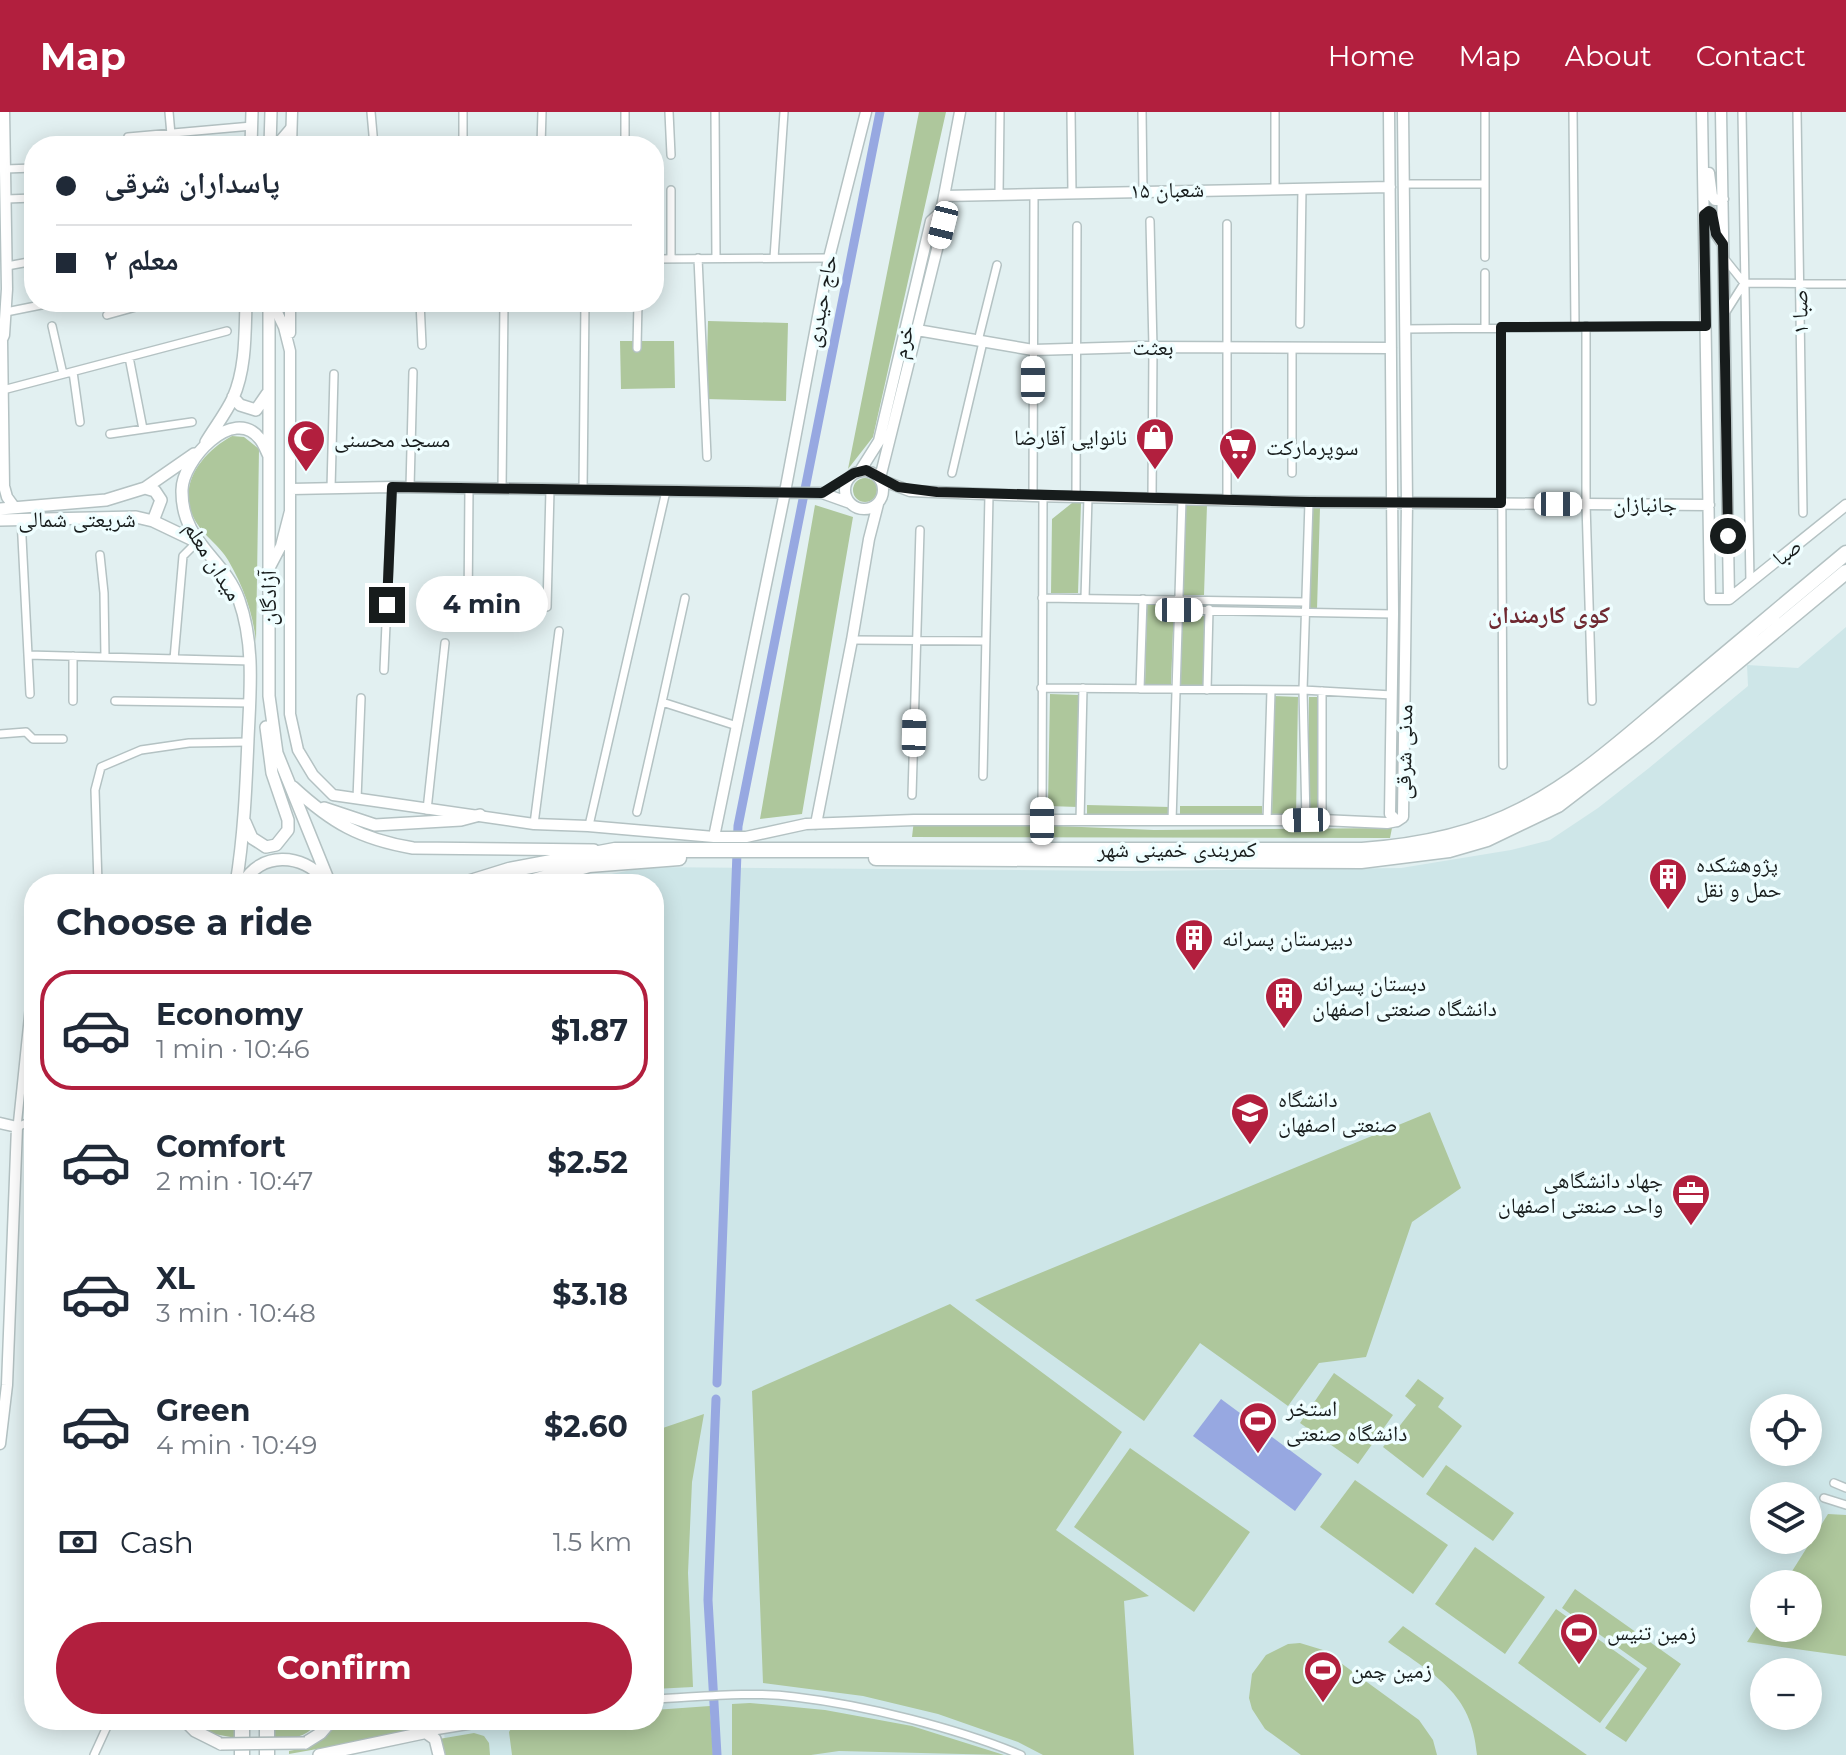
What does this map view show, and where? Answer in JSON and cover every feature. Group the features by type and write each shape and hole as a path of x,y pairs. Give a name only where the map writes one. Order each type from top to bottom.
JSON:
{"highway":[{"name":"کمربندی خمینی شهر","path":"796,853 1362,850 1409,846 1480,828 1520,811 1587,768 1846,553"},
{"name":"کمربندی خمینی شهر","path":"496,874 615,850 721,845 796,853 1361,861 1449,850 1487,839 1558,805 1648,736 1846,572"},
{"name":"کمربندی خمینی شهر","path":"558,874 589,865 672,858 721,845"},
{"path":"242,1730 242,1755"},
{"path":"267,1730 267,1755"}],"main road":[{"path":"252,112 252,136"},
{"path":"271,112 272,136"},
{"path":"202,449 233,397 243,354 245,312"},
{"name":"آزادگان","path":"271,312 269,696 277,753 325,874"},
{"path":"233,397 240,405 256,410 268,393"},
{"name":"میدان معلم","path":"247,626 239,598 229,580 197,542 183,513 182,486 202,449 226,430 237,427 259,437 271,460"},
{"name":"شریعتی شمالی","path":"0,520 18,513 106,500 145,488 202,449"},
{"path":"145,488 155,491 161,500 153,521"},
{"name":"شریعتی شمالی","path":"0,509 18,513 136,517 153,521 197,542"},
{"name":"آزادگان","path":"237,874 250,703 251,661 247,626"},
{"path":"243,817 252,838 266,847 276,845 288,830 288,820 277,794 267,752 269,696"},
{"path":"288,782 340,825 391,844 413,848 615,850"},
{"path":"303,796 344,816 375,825 461,820 480,815"},
{"path":"251,874 277,859 288,858 308,865 321,874"},
{"path":"194,1730 221,1744 305,1743 324,1730"},
{"path":"425,1730 435,1739 439,1755"},
{"path":"319,1755 428,1732"}],"street":[{"path":"4,112 6,199 3,247 7,266 6,312 1,342 2,471 7,497 18,513 30,694"},
{"path":"169,112 171,136"},
{"path":"291,136 292,112"},
{"path":"371,112 373,136"},
{"path":"463,112 463,136"},
{"path":"541,136 542,112"},
{"path":"625,112 625,136"},
{"path":"669,112 671,155"},
{"path":"715,112 716,258"},
{"path":"774,258 784,112"},
{"name":"حاج حیدری","path":"721,845 737,726 829,258 866,112"},
{"name":"خرم","path":"860,471 884,442 917,330 943,225 941,212 960,112"},
{"path":"999,194 1000,112"},
{"path":"1071,112 1072,192"},
{"path":"1142,112 1143,191"},
{"path":"1275,112 1275,189"},
{"name":"مدنی شرقی","path":"1389,112 1393,614 1390,814 1397,821 1403,817 1407,503 1403,112"},
{"path":"1485,112 1485,257"},
{"path":"1573,112 1575,326"},
{"path":"1702,112 1710,599 1729,599 1721,112"},
{"path":"1742,112 1750,582"},
{"name":"صبا ۱","path":"1797,112 1803,513"},
{"path":"282,136 292,125"},
{"path":"139,136 252,126"},
{"path":"1703,165 1710,175 1712,196 1715,200 1723,199"},
{"path":"5,169 24,168"},
{"path":"1404,184 1485,184"},
{"name":"۱۵ شعبان","path":"944,196 1390,187"},
{"path":"1300,324 1302,188"},
{"path":"671,190 671,258"},
{"path":"1034,193 1033,350 1042,598 1042,821"},
{"path":"6,199 24,198"},
{"path":"1704,215 1709,211 1712,213 1716,234 1723,244"},
{"name":"خرم","path":"881,479 884,442 931,221 941,212"},
{"path":"1150,221 1152,498"},
{"path":"1227,224 1227,500"},
{"path":"1076,497 1077,226"},
{"path":"1723,257 1744,283 1846,284"},
{"path":"664,258 829,258"},
{"path":"698,258 707,457"},
{"path":"7,266 24,263"},
{"path":"952,473 997,265"},
{"path":"1485,273 1485,327"},
{"path":"1724,315 1744,283"},
{"path":"6,312 24,308"},
{"path":"107,315 118,312"},
{"path":"276,312 290,351"},
{"path":"290,312 290,714 298,750 313,775 333,795 534,824 588,826 721,845 746,837 816,824 914,820 1397,821"},
{"path":"420,312 422,345"},
{"path":"502,489 504,312"},
{"path":"583,490 585,312"},
{"path":"637,348 638,312"},
{"path":"52,326 63,374"},
{"path":"1586,326 1586,504 1592,701"},
{"path":"1405,329 1706,326"},
{"path":"1501,327 1503,765"},
{"name":"بعثت","path":"917,330 1033,350 1391,348"},
{"path":"3,390 227,331"},
{"path":"1292,347 1292,473"},
{"path":"129,357 143,429"},
{"path":"73,372 80,422"},
{"path":"410,487 413,372"},
{"path":"331,488 334,374"},
{"path":"110,434 192,422"},
{"path":"822,493 860,471 872,472 910,491"},
{"path":"850,477 845,489 869,539"},
{"path":"816,824 869,539 884,492 881,479"},
{"path":"384,670 392,487"},
{"path":"291,489 410,487 822,493 855,506 872,507 910,491"},
{"path":"468,612 469,488"},
{"path":"547,607 550,490"},
{"path":"590,821 666,491"},
{"name":"جانبازان","path":"910,491 1309,502 1709,505"},
{"path":"983,776 989,495"},
{"path":"1085,598 1088,497"},
{"path":"1172,821 1182,499"},
{"path":"1306,820 1303,690 1309,502"},
{"name":"صبا","path":"1729,599 1846,505"},
{"path":"269,569 281,546 290,511"},
{"path":"912,795 920,530"},
{"path":"174,659 183,556 197,542"},
{"path":"100,555 105,657"},
{"path":"637,812 685,598"},
{"path":"1042,598 1305,602"},
{"path":"1140,689 1143,599"},
{"path":"1207,690 1209,609"},
{"path":"1179,610 1393,614"},
{"path":"534,824 559,631"},
{"path":"852,640 985,641"},
{"path":"427,810 445,643"},
{"path":"28,655 251,661"},
{"path":"73,656 73,701"},
{"path":"1041,688 1303,690 1392,695"},
{"path":"1080,821 1083,688"},
{"path":"1267,821 1271,691"},
{"path":"1322,691 1322,820"},
{"path":"357,799 361,698"},
{"path":"115,701 250,703"},
{"path":"662,702 737,726"},
{"path":"0,734 26,732 33,739 63,739"},
{"path":"98,874 95,790 101,767 141,750 189,743 248,742"},
{"path":"0,1444 7,1385 17,1127 24,1080"},
{"path":"0,1123 17,1127 24,1124"},
{"path":"1834,1483 1846,1488"},
{"path":"1824,1498 1846,1505"},
{"path":"664,1699 793,1696 939,1727 1021,1755"},
{"path":"94,1755 105,1730"},
{"path":"428,1732 440,1730"}],"shaded area":[{"name":"دانشگاه صنعتی اصفهان","path":"1846,627 1846,1755 445,1755 444,1730 664,1730 664,874 611,874 646,867 1128,871 1401,868 1511,850 1550,840 1598,808 1748,686 1747,665 1798,668"}],"green space":[{"path":"919,112 946,112 873,437 848,469"},
{"path":"708,321 788,323 786,401 706,399"},
{"path":"620,341 674,341 675,388 621,389"},
{"path":"232,436 244,437 259,449 256,642 250,610 238,580 225,555 196,522 188,496 194,472 201,461"},
{"path":"865,478 874,481 877,490 874,499 865,502 856,499 853,490 856,481"},
{"path":"1072,503 1081,503 1078,593 1051,593 1052,519"},
{"path":"1184,504 1207,505 1204,595 1181,595"},
{"path":"815,505 853,517 802,814 760,819"},
{"path":"1311,508 1320,508 1317,609 1308,609"},
{"path":"1147,603 1174,604 1171,685 1145,684"},
{"path":"1182,615 1205,616 1204,687 1180,686"},
{"path":"1050,694 1080,695 1078,807 1048,806"},
{"path":"1274,696 1298,697 1296,816 1272,816"},
{"path":"1309,697 1320,697 1319,817 1308,817"},
{"path":"1087,805 1170,807 1169,817 1087,815"},
{"path":"1180,806 1262,806 1262,817 1180,817"},
{"path":"914,820 1154,830 1392,828 1390,838 912,837"},
{"path":"1430,1112 1461,1188 1412,1222 1366,1357 1319,1363 1288,1406 1200,1343 1144,1421 975,1300"},
{"path":"950,1304 1122,1432 1056,1530 1149,1596 1124,1601 1134,1755 1043,1755 1018,1742 938,1714 863,1696 763,1683 752,1391"},
{"path":"1334,1373 1393,1415 1358,1464 1300,1423"},
{"path":"1418,1379 1444,1398 1438,1407 1462,1426 1423,1478 1383,1447 1416,1405 1405,1396"},
{"path":"704,1414 692,1482 688,1573 693,1687 664,1688 664,1428"},
{"path":"1130,1448 1250,1532 1194,1612 1074,1527"},
{"path":"1446,1465 1514,1513 1493,1541 1426,1494"},
{"path":"1355,1480 1448,1545 1413,1594 1320,1527"},
{"path":"1828,1514 1846,1515 1846,1656 1747,1642 1750,1637 1750,1642 1822,1642 1822,1570 1793,1570 1803,1554 1822,1554 1822,1524"},
{"path":"1475,1547 1545,1597 1505,1654 1435,1604"},
{"path":"1575,1589 1681,1664 1626,1742 1605,1728 1647,1668 1562,1608"},
{"name":"زمین تنیس","path":"1556,1609 1640,1669 1600,1723 1518,1663"},
{"path":"1403,1626 1587,1755 1477,1755 1474,1733 1459,1701 1435,1676 1388,1642"},
{"name":"زمین چمن","path":"1300,1643 1323,1650 1419,1720 1433,1740 1437,1755 1301,1755 1265,1729 1249,1698 1252,1674 1266,1655 1288,1644"},
{"path":"732,1704 825,1710 912,1726 1004,1755 839,1751 811,1755 732,1755"},
{"path":"710,1706 713,1755 512,1755 510,1730 664,1730 664,1709"},
{"path":"205,1730 236,1730 236,1738"},
{"path":"271,1730 310,1730 286,1739 271,1738"},
{"path":"418,1731 289,1754 289,1751 317,1741 329,1732"},
{"path":"474,1733 484,1736 489,1743 490,1755 445,1755 439,1739"}],"water":[{"name":"استخر دانشگاه صنعتی","path":"1221,1399 1322,1474 1295,1511 1193,1436"}],"waterway":[{"path":"717,1383 738,826 880,112"},
{"path":"716,1399 708,1600 717,1755"}],"place":[{"name":"نانوایی آقارضا","path":"1155,471"},
{"name":"مسجد محسنی","path":"306,473"},
{"name":"سوپرمارکت","path":"1238,481"},
{"name":"پژوهشکده حمل و نقل","path":"1668,911"},
{"name":"دبیرستان پسرانه","path":"1194,972"},
{"name":"دبستان پسرانه دانشگاه صنعتی اصفهان","path":"1284,1030"},
{"name":"دانشگاه صنعتی اصفهان","path":"1250,1146"},
{"name":"جهاد دانشگاهی واحد صنعتی اصفهان","path":"1691,1227"},
{"name":"استخر دانشگاه صنعتی","path":"1258,1455"},
{"name":"زمین تنیس","path":"1579,1666"},
{"name":"زمین چمن","path":"1323,1704"}],"district":[{"name":"کوی کارمندان","path":"1549,614"}],"route":[{"path":"387,605 392,487 822,493 854,473 866,470 881,480 910,491 1309,502 1501,503 1501,327 1706,326 1704,215 1709,211 1716,234 1723,244 1728,536"}]}
